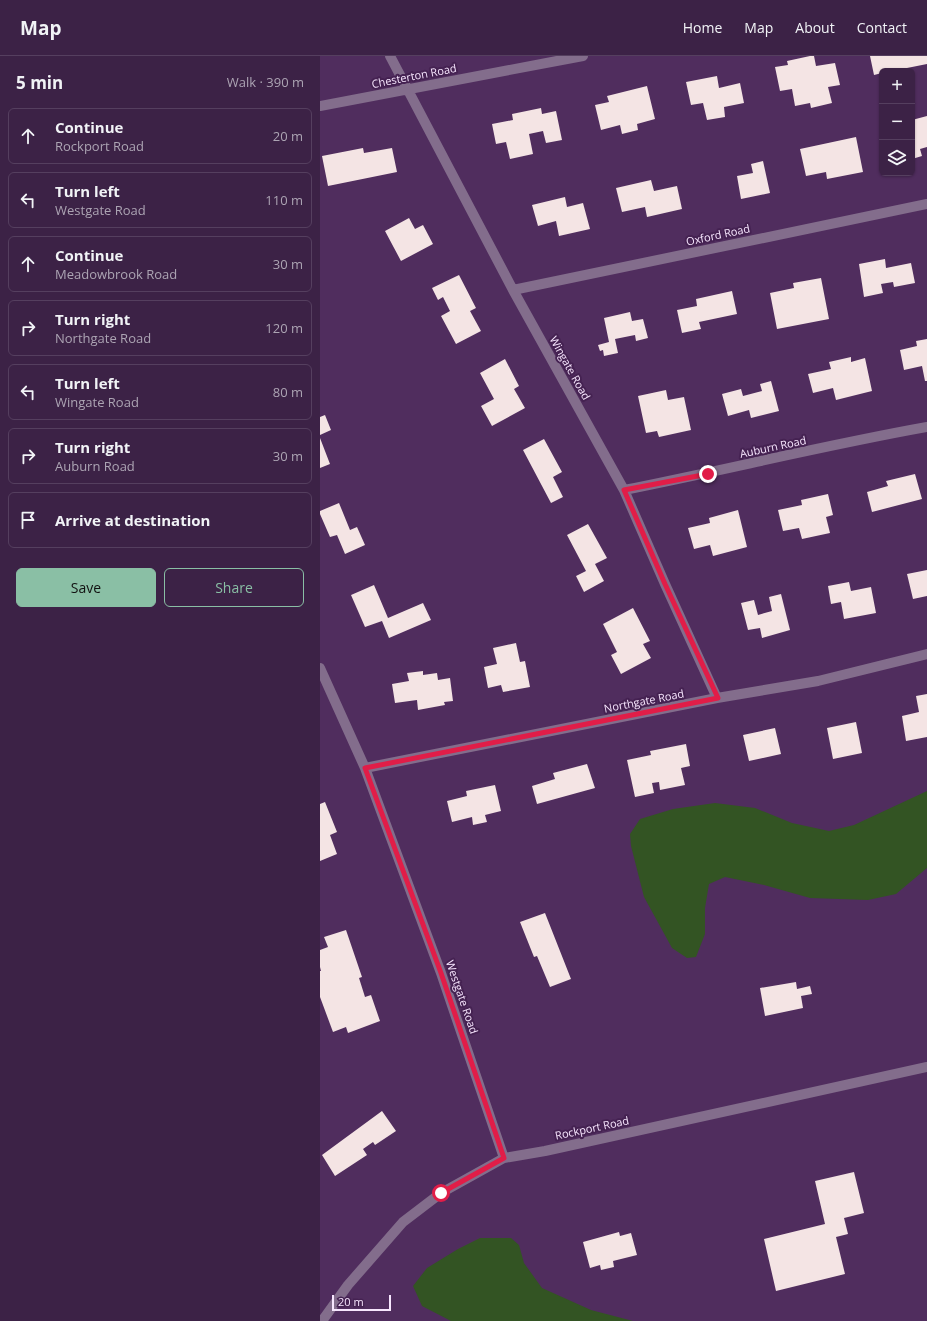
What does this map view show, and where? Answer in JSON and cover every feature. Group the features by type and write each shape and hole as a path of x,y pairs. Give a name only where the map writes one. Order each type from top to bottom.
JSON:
{"street":[{"name":"Wingate Road","path":"390,56 513,290 624,490 665,584 718,698"},
{"name":"Chesterton Road","path":"320,106 583,56"},
{"name":"Oxford Road","path":"513,290 927,204"},
{"name":"Auburn Road","path":"624,490 708,474 927,426"},
{"name":"Northgate Road","path":"365,768 718,698 818,681 927,654"},
{"name":"Westgate Road","path":"320,668 365,768 394,845 441,973 504,1158"},
{"name":"Rockport Road","path":"322,1321 348,1285 403,1222 441,1193 504,1158 545,1151 927,1067"}],"green space":[{"path":"927,791 927,868 896,894 868,900 810,898 764,885 725,877 709,884 705,908 705,934 696,957 687,958 672,948 644,897 631,846 630,834 640,819 673,809 715,803 755,808 792,823 829,831 854,825"},
{"path":"480,1238 511,1238 519,1245 524,1263 542,1288 591,1310 633,1321 451,1321 422,1306 413,1286 427,1268 458,1249"}],"building":[{"path":"814,56 816,66 835,63 840,85 828,87 832,103 811,108 810,103 795,106 792,89 780,91 775,67 788,65 787,61"},
{"path":"870,56 927,56 927,64 907,68 879,68 879,74 874,75"},
{"path":"717,76 719,88 740,83 744,103 724,107 725,117 707,120 703,103 691,105 686,82"},
{"path":"647,86 655,119 637,124 638,130 622,134 620,125 601,130 595,105 609,102 607,96"},
{"path":"541,108 542,114 556,111 562,140 546,143 543,131 529,134 533,154 510,159 506,142 496,144 492,124 513,120 512,114"},
{"path":"927,116 927,147 920,149 922,156 915,158 915,140 915,119"},
{"path":"856,137 863,172 827,179 826,172 806,176 800,149"},
{"path":"363,148 364,153 392,148 397,172 328,186 322,156"},
{"path":"763,161 770,193 741,199 737,176 753,173 751,164"},
{"path":"651,180 654,191 677,186 682,209 647,217 645,207 622,212 616,188"},
{"path":"565,197 567,207 583,203 590,229 559,236 556,221 538,226 532,205"},
{"path":"409,218 415,229 423,225 433,244 401,261 385,231"},
{"path":"885,259 886,268 911,263 915,283 894,287 893,282 881,284 883,293 864,297 859,264"},
{"path":"459,275 476,308 470,311 481,331 456,344 441,316 450,311 443,297 438,300 432,288"},
{"path":"821,278 829,319 777,329 770,293 794,288 793,283"},
{"path":"732,291 737,314 699,322 701,329 682,333 677,310 697,306 696,299"},
{"path":"630,312 632,321 643,319 648,338 636,341 635,335 615,339 618,353 604,356 603,350 600,351 598,345 609,342 604,318"},
{"path":"927,339 927,381 925,381 922,366 904,370 900,350 917,346 916,341"},
{"path":"851,357 851,362 865,358 872,391 836,400 833,388 813,393 808,374 831,369 829,362"},
{"path":"505,359 519,386 514,389 525,408 492,426 481,406 494,399 480,373"},
{"path":"771,381 779,411 751,418 749,410 728,416 722,394 741,389 743,396 762,391 760,384"},
{"path":"666,390 668,400 684,397 691,430 659,437 657,431 646,433 638,396"},
{"path":"325,415 331,430 320,435 320,417"},
{"path":"320,438 330,464 320,468"},
{"path":"544,439 562,472 553,477 563,497 551,503 523,450"},
{"path":"915,474 922,499 872,512 867,492 888,486 886,481"},
{"path":"828,494 833,515 826,517 830,533 802,539 799,528 783,531 778,510 802,505 801,500"},
{"path":"339,503 350,530 357,527 365,545 345,554 337,535 330,537 320,514 320,511"},
{"path":"738,510 747,547 713,556 710,545 694,549 688,528 710,523 709,518"},
{"path":"588,524 607,558 595,564 604,581 584,592 576,576 586,571 567,535"},
{"path":"927,570 927,596 913,599 907,574"},
{"path":"849,582 851,591 871,587 876,613 844,619 841,602 831,604 828,586"},
{"path":"374,585 388,618 423,603 431,620 389,638 382,621 365,627 351,595"},
{"path":"781,594 790,630 762,638 760,628 748,630 741,603 754,600 758,615 772,611 769,597"},
{"path":"633,608 650,641 643,644 651,658 621,674 611,655 617,652 603,624"},
{"path":"516,643 520,662 525,661 530,687 503,692 501,685 488,688 484,667 497,664 493,648"},
{"path":"423,671 423,675 437,673 438,680 450,678 453,701 444,702 445,705 418,710 417,700 395,703 392,684 409,681 407,673"},
{"path":"927,694 927,737 906,741 902,716 919,712 916,696"},
{"path":"856,722 862,753 833,759 827,728"},
{"path":"775,728 781,754 749,761 743,735"},
{"path":"686,744 690,766 681,768 685,785 660,790 659,782 652,783 654,793 635,797 627,760 651,755 650,751"},
{"path":"587,764 595,788 537,804 532,786 555,779 553,773"},
{"path":"495,785 501,811 485,815 487,822 473,825 472,817 452,822 447,801 467,796 466,791"},
{"path":"325,802 337,832 330,835 337,854 320,861 320,804"},
{"path":"545,913 571,979 550,987 537,956 534,957 520,922"},
{"path":"346,930 362,977 359,978 365,997 371,995 380,1021 348,1033 346,1027 333,1032 320,997 320,950 328,947 324,937"},
{"path":"796,982 797,989 810,986 812,994 801,996 803,1008 765,1016 760,988"},
{"path":"382,1111 396,1131 375,1145 373,1142 363,1149 367,1155 335,1176 322,1155"},
{"path":"854,1172 864,1213 844,1218 848,1234 836,1237 845,1274 776,1291 764,1239 825,1224 815,1181"},
{"path":"619,1232 620,1236 631,1233 637,1255 613,1261 614,1267 601,1270 600,1265 590,1268 583,1242"}],"route":[{"path":"441,1193 504,1158 441,973 365,768 718,698 665,584 624,490 708,474"}]}
